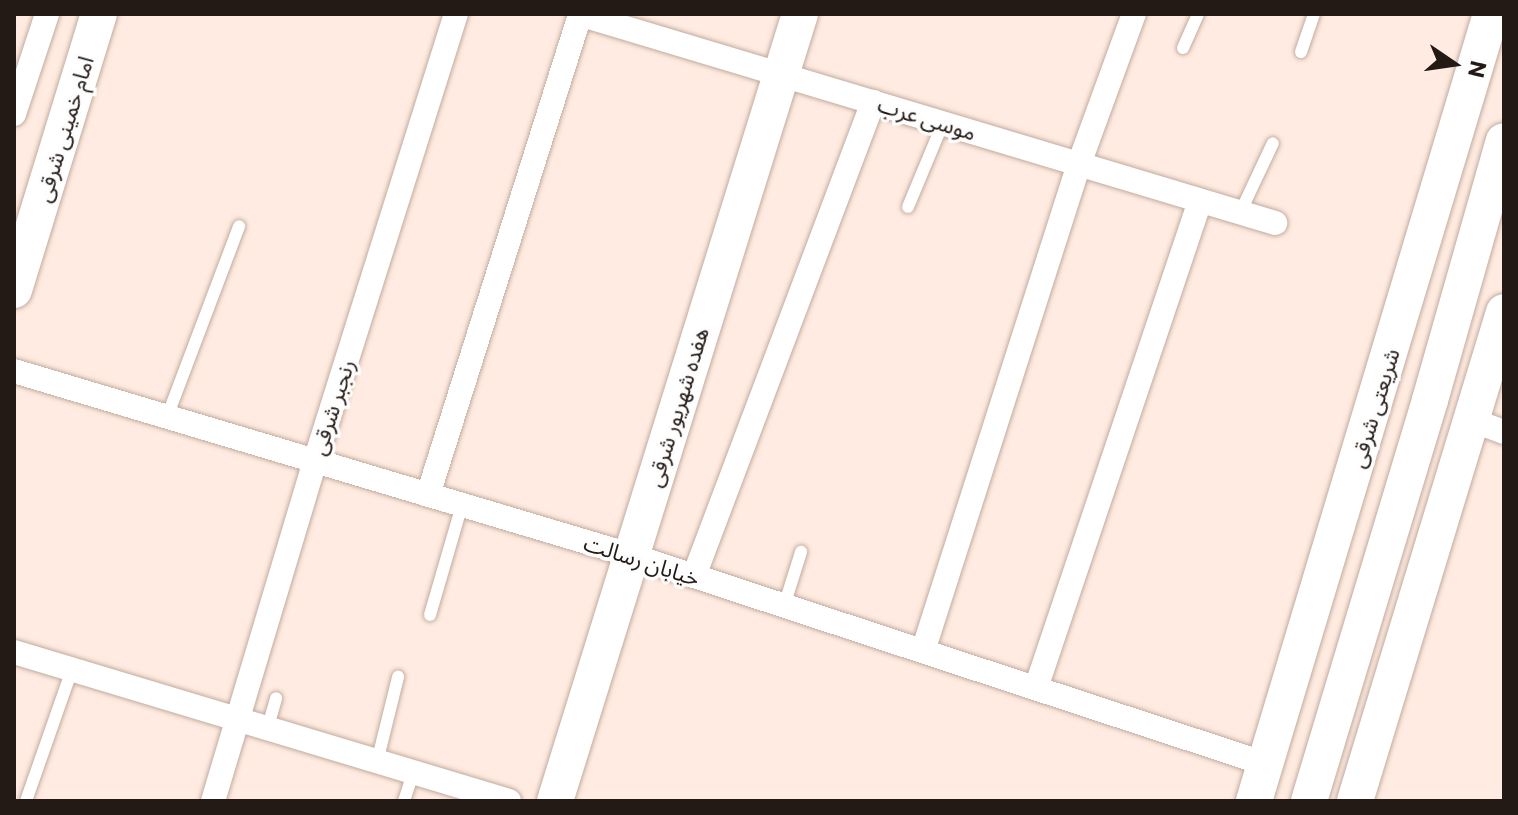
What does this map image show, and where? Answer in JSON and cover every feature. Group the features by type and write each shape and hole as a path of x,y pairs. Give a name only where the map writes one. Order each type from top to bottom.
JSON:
{"main road":[{"name":"امام خمینی شرقی","path":"14,290 99,14"},
{"name":"هفده شهریور شرقی","path":"555,801 800,14"},
{"name":"شریعتی شرقی","path":"1254,801 1491,14"},
{"path":"1309,801 1504,141"},
{"path":"1355,801 1488,426 1504,312"},
{"path":"1333,545 1332,561 1342,575 1367,578 1380,568"},
{"path":"1313,609 1331,597 1345,596 1359,609 1360,628"},
{"path":"1323,752 1366,763"}],"street":[{"path":"14,114 47,14"},
{"name":"رنجبر شرقی","path":"213,801 315,461 456,14"},
{"path":"428,495 580,14"},
{"name":"موسی عرب","path":"580,14 1275,223"},
{"path":"923,651 1079,164 1134,14"},
{"path":"694,576 873,102"},
{"path":"1036,688 1200,201"},
{"name":"خیابان رسالت","path":"14,371 630,555 1266,764"},
{"path":"14,652 509,801"}],"lane":[{"path":"1183,48 1198,14"},
{"path":"1301,52 1314,14"},
{"path":"908,207 943,123"},
{"path":"1240,213 1273,143"},
{"path":"167,417 239,226"},
{"path":"430,615 462,505"},
{"path":"784,606 801,552"},
{"path":"26,801 72,670"},
{"path":"377,762 398,677"},
{"path":"267,730 276,698"},
{"path":"404,801 413,773"}]}
